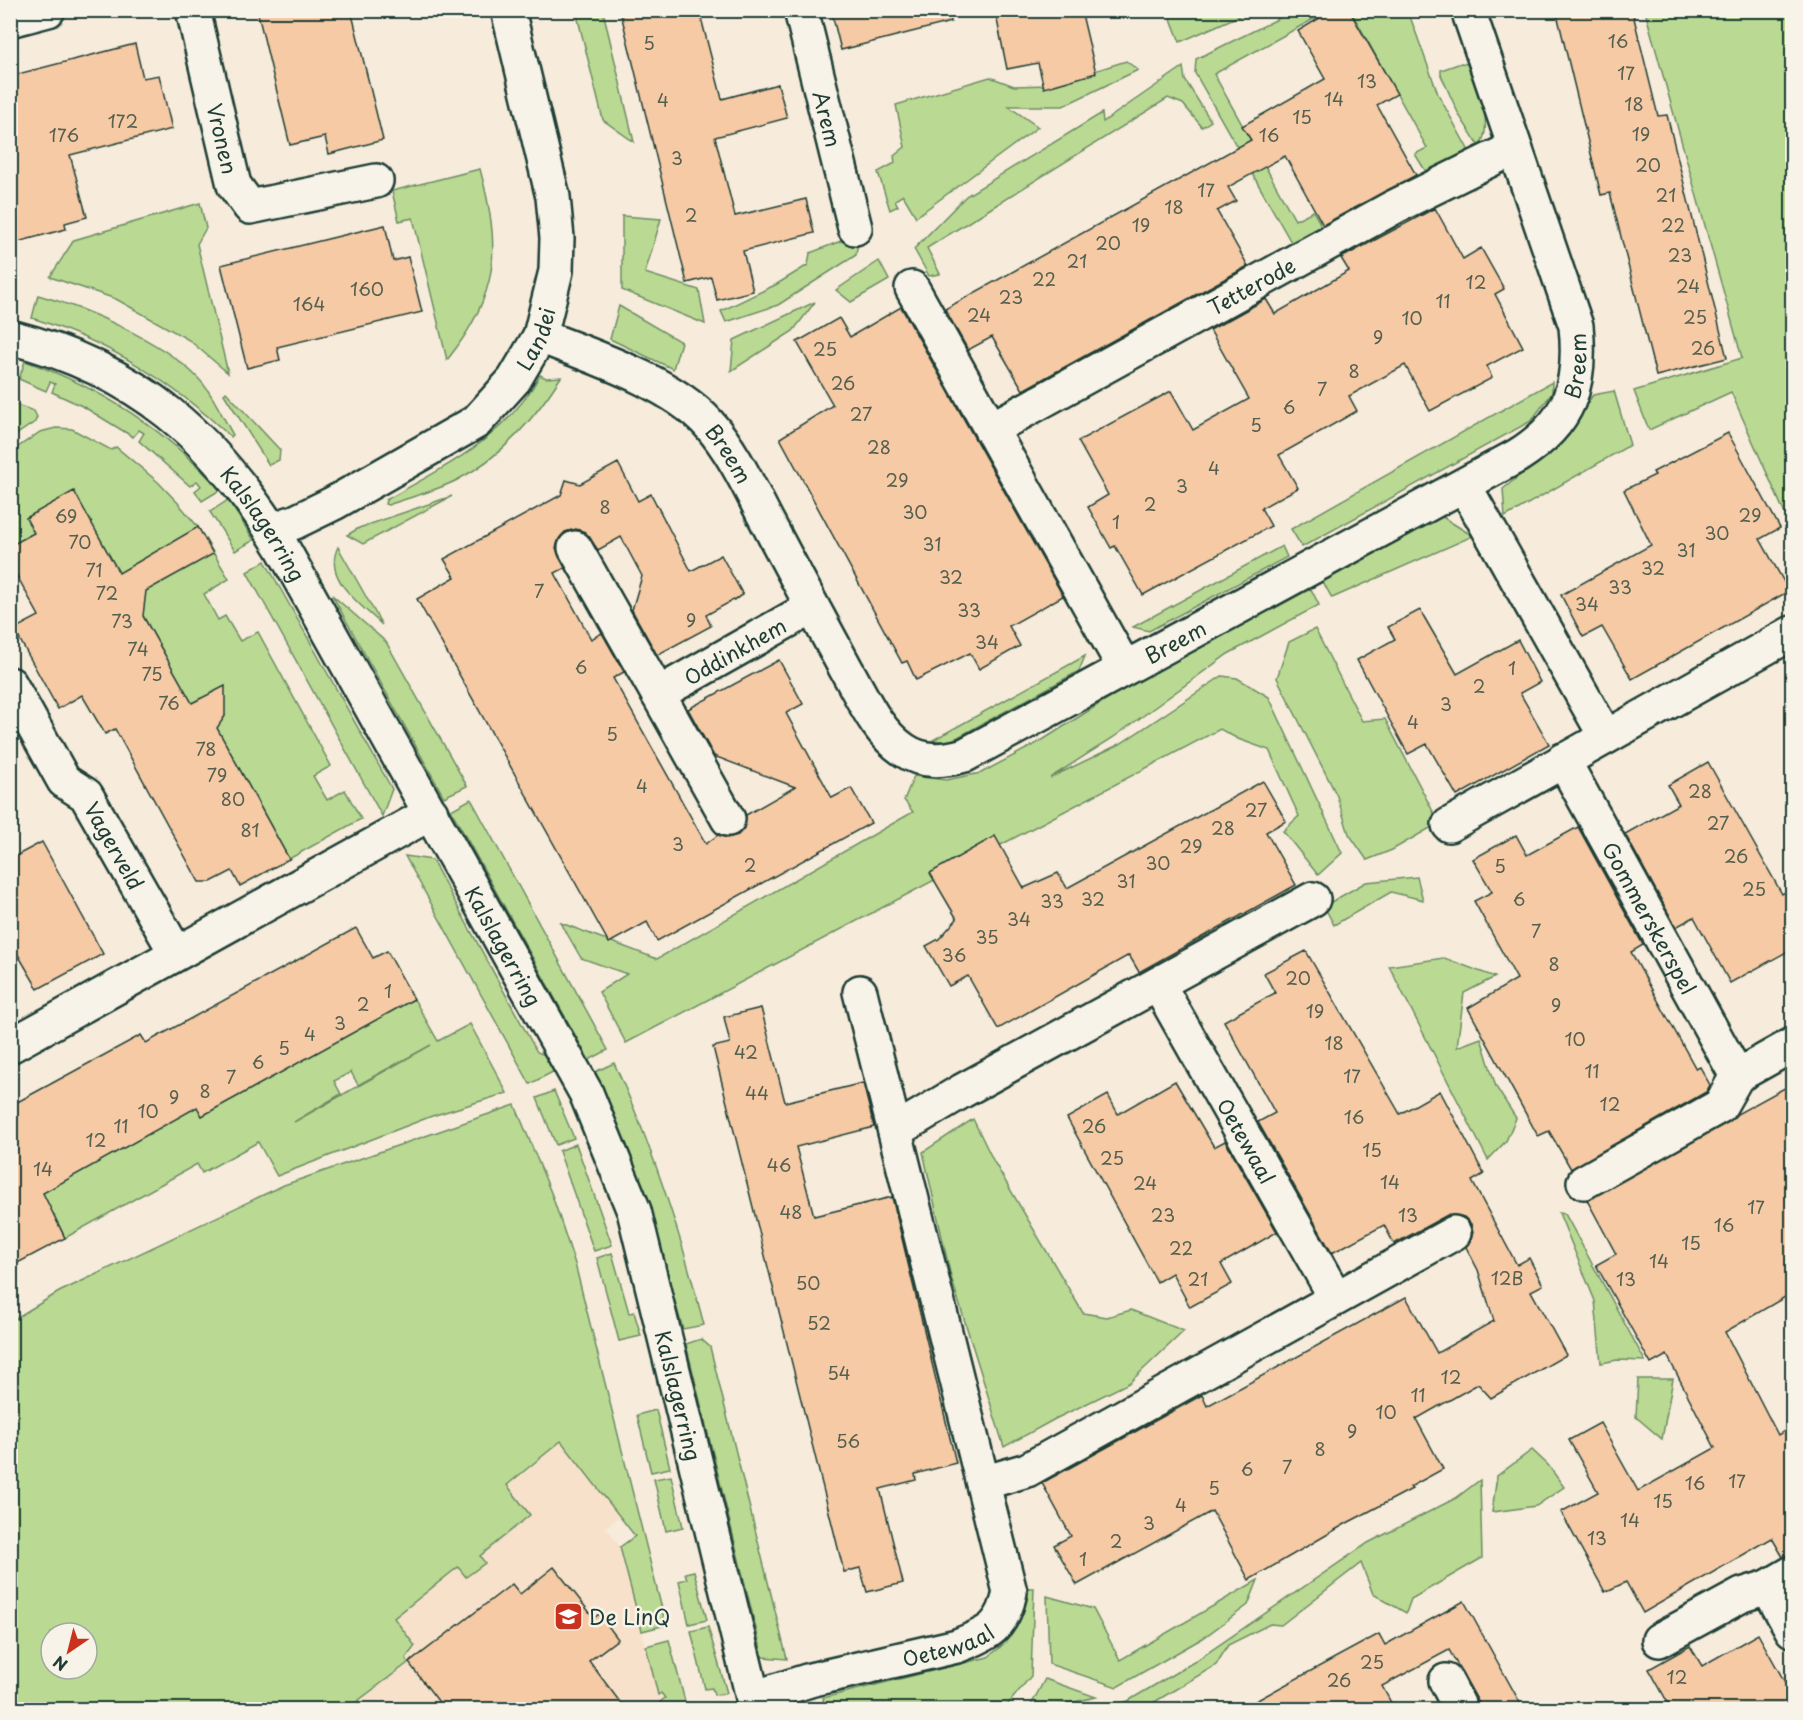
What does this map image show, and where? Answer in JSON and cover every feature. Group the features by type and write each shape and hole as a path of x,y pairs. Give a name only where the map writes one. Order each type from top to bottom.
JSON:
{"street":[{"path":"10,20 48,10"},
{"name":"Vronen","path":"194,10 234,184 250,207 376,181"},
{"name":"Landei","path":"271,530 296,522 334,503 476,422 514,380 540,336 556,271 557,238 553,197 508,10"},
{"name":"Arem","path":"801,10 855,228"},
{"name":"Breem","path":"540,336 620,369 683,400 696,411 710,425 746,482 812,607 882,730 904,750 926,759 945,760 965,755 1524,452 1547,434 1570,401 1578,371 1578,344 1574,316 1468,10"},
{"name":"Tetterode","path":"991,429 1394,207 1514,148"},
{"path":"912,288 1124,667"},
{"name":"Kalslagerring","path":"10,337 82,360 120,380 173,416 223,463 271,530 586,1093 634,1211 755,1704"},
{"path":"1464,485 1605,737"},
{"path":"575,548 728,819"},
{"name":"Oddinkhem","path":"658,694 812,607"},
{"path":"1449,825 1792,633"},
{"name":"Vagerveld","path":"10,684 64,781 86,795 176,953"},
{"name":"Gommerskerspel","path":"1563,760 1737,1076"},
{"path":"10,1046 431,813"},
{"path":"895,1131 1313,899"},
{"name":"Oetewaal","path":"1158,984 1336,1298"},
{"name":"Oetewaal","path":"755,1704 810,1680 957,1646 990,1632 1007,1609 1010,1592 860,992"},
{"path":"1584,1182 1720,1106 1737,1076 1792,1045"},
{"path":"983,1483 1027,1470 1455,1233"},
{"path":"1659,1640 1742,1595 1780,1580 1792,1630"},
{"path":"1446,1681 1461,1710"}],"shaded area":[{"path":"561,1440 619,1516 606,1527 620,1547 658,1694 661,1692 666,1698 660,1702 662,1709 347,1710 408,1663 406,1658 415,1646 393,1618 458,1567 467,1577 484,1563 480,1557 530,1515 507,1485"}],"green space":[{"path":"576,11 603,11 634,142 603,120"},
{"path":"1168,11 1250,11 1180,42"},
{"path":"1294,11 1328,11 1214,74 1295,220 1313,211 1320,223 1320,227 1291,242 1195,73 1196,59"},
{"path":"1351,11 1408,11 1438,94 1470,153 1428,175 1415,154 1427,148"},
{"path":"1645,11 1792,11 1792,530 1731,392 1649,430 1634,391 1742,358"},
{"path":"1126,61 1138,70 1063,106 1008,106 1038,127 916,217 903,195 895,200 898,206 890,210 878,172 895,163 894,156 905,147 896,105 990,77 1014,86 1050,85"},
{"path":"1461,63 1467,64 1485,117 1484,137 1479,146 1459,115 1441,75 1441,70"},
{"path":"1183,67 1185,80 1211,121 1202,127 1183,104 1168,98 927,248 940,274 929,276 914,249 966,196 1102,113 1103,122"},
{"path":"480,169 491,223 493,247 491,269 486,291 477,313 447,360 413,218 399,221 392,191"},
{"path":"200,203 206,228 197,244 228,373 189,340 116,299 50,277 74,240"},
{"path":"622,216 661,219 645,273 699,290 705,324 622,290"},
{"path":"859,234 856,255 778,305 726,322 721,311 777,284 808,265 810,253"},
{"path":"879,261 889,280 851,302 836,290"},
{"path":"38,295 100,317 164,351 197,377 216,404 233,435 231,437 186,398 139,366 88,339 32,318"},
{"path":"815,302 793,331 731,371 734,340"},
{"path":"619,306 681,342 673,369 610,339"},
{"path":"25,361 80,384 131,413 178,448 220,490 202,501 195,491 201,486 197,481 190,486 139,441 144,433 139,430 133,437 84,407 52,392 55,384 50,382 46,391 19,379"},
{"path":"540,375 546,378 561,377 540,408 503,448 473,471 449,484 388,505 385,504 386,500 452,462 492,433 526,397"},
{"path":"1552,382 1552,393 1531,421 1302,547 1291,529"},
{"path":"1614,391 1630,445 1505,517 1503,489 1559,443 1593,395"},
{"path":"226,392 280,450 279,460 269,465 224,394"},
{"path":"11,403 34,411 37,417 35,422 11,438"},
{"path":"56,428 72,429 111,450 116,447 158,482 198,527 229,579 204,594 218,620 225,616 240,641 258,632 331,766 313,776 327,800 345,790 361,819 289,859 216,726 225,716 221,701 201,698 192,703 74,492 26,518 34,533 11,546 11,452 40,432"},
{"path":"452,496 363,544 347,535 359,528"},
{"path":"228,500 254,540 235,551 210,512"},
{"path":"1436,513 1473,536 1332,598 1322,580"},
{"path":"1282,546 1287,557 1149,631 1133,627"},
{"path":"338,547 382,625 355,600 340,580 335,570 334,559"},
{"path":"265,561 392,789 382,816 247,572"},
{"path":"1309,585 1319,605 1228,654 1114,737 1050,778 1120,744 1222,676 1237,678 1269,697 1342,853 1318,875 1283,831 1299,816 1269,750 1238,739 1220,729 626,1043 599,992 627,974 581,958 561,923 657,959 913,812 904,800 914,776 946,780 981,773 1041,741 1107,699"},
{"path":"332,595 386,642 467,786 444,797"},
{"path":"1315,629 1362,721 1385,719 1439,823 1392,850 1367,860 1349,834 1337,796 1277,678 1289,642"},
{"path":"1085,656 1079,671 949,742 933,740"},
{"path":"471,799 608,1050 589,1060 451,810"},
{"path":"405,856 432,860 537,1052 555,1059 562,1067 530,1084"},
{"path":"1417,877 1423,900 1391,892 1334,925 1324,906 1366,882"},
{"path":"1444,958 1495,977 1464,993 1457,1047 1481,1038 1496,1087 1516,1118 1506,1141 1488,1160 1389,966"},
{"path":"414,999 438,1041 470,1024 507,1093 432,1116 277,1176 258,1142 202,1173 197,1164 65,1238 59,1225 11,1210 197,1106 202,1116","holes":["431,1045 294,1122 341,1094 334,1081 351,1072 358,1085"]},
{"path":"614,1063 665,1192 704,1325 683,1329 639,1182 595,1072"},
{"path":"554,1091 574,1138 556,1145 537,1098"},
{"path":"515,1105 552,1195 575,1264 666,1625 642,1631 620,1547 635,1536 561,1441 507,1485 530,1515 480,1556 485,1563 466,1577 458,1567 394,1618 415,1646 406,1658 408,1663 347,1709 11,1709 11,1321 59,1292 284,1185"},
{"path":"973,1119 994,1162 1083,1313 1107,1317 1131,1310 1184,1331 1129,1383 1004,1447 951,1277 923,1152"},
{"path":"576,1144 612,1245 594,1251 559,1151"},
{"path":"1559,1213 1565,1214 1645,1361 1617,1360 1601,1363 1595,1301"},
{"path":"612,1253 629,1313 634,1312 641,1336 619,1341 597,1258"},
{"path":"701,1339 710,1347 787,1659 763,1657 686,1344"},
{"path":"1638,1379 1673,1379 1662,1439 1636,1417"},
{"path":"656,1410 670,1468 651,1472 637,1415"},
{"path":"1532,1450 1548,1465 1564,1487 1536,1506 1492,1512 1497,1476"},
{"path":"671,1476 683,1527 666,1531 654,1479"},
{"path":"1480,1480 1482,1558 1411,1599 1406,1613 1373,1594 1361,1563 1281,1625 1270,1624 1228,1645 1216,1665 1143,1709 1105,1709 1128,1701 1197,1660 1368,1543 1456,1498"},
{"path":"694,1571 707,1620 689,1624 679,1581 687,1579 685,1573"},
{"path":"1258,1580 1248,1605 1203,1638 1117,1687 1049,1664 1047,1596 1093,1609 1120,1660"},
{"path":"1026,1588 1034,1588 1031,1676 1004,1709 824,1709 823,1698 988,1657 1012,1635 1020,1619"},
{"path":"708,1627 727,1693 714,1695 712,1688 705,1689 691,1631"},
{"path":"669,1640 687,1709 662,1709 660,1702 665,1698 661,1693 658,1695 646,1646"},
{"path":"1045,1679 1096,1697 1043,1709 1029,1709"}],"building":[{"path":"257,10 351,10 383,140 329,154 325,137 290,145"},
{"path":"620,10 699,10 722,99 778,84 787,118 715,137 735,216 806,199 814,233 743,251 753,291 717,300 711,277 687,283"},
{"path":"831,10 949,10 951,22 841,50"},
{"path":"995,10 1081,10 1096,73 1044,88 1038,63 1007,69"},
{"path":"1333,10 1349,10 1397,94 1377,105 1416,175 1323,225 1285,156 1228,187 1236,201 1217,211 1248,266 1023,390 992,337 968,350 945,309 1251,140 1242,126 1325,79 1298,31"},
{"path":"1556,10 1632,10 1658,116 1667,115 1727,358 1656,376 1610,193 1601,195"},
{"path":"135,44 143,78 159,75 172,129 70,155 87,217 65,223 66,229 10,244 10,76"},
{"path":"1435,208 1463,259 1481,248 1504,289 1495,294 1523,347 1487,366 1492,378 1430,411 1405,365 1349,396 1357,411 1279,455 1298,488 1261,508 1271,526 1143,595 1115,546 1111,548 1088,507 1108,495 1078,441 1171,391 1193,430 1249,399 1210,330 1266,299 1275,314 1349,271 1341,258"},
{"path":"385,225 393,261 408,257 422,312 277,347 280,360 247,368 221,265"},
{"path":"901,307 1063,596 1009,626 1020,646 979,669 970,653 916,680 907,661 902,663 780,438 833,405 797,342 839,318 850,337"},
{"path":"1728,433 1780,528 1760,539 1789,591 1632,679 1602,627 1583,637 1561,595 1651,545 1624,490 1655,475 1653,472"},
{"path":"618,463 638,501 651,494 691,571 721,555 743,595 706,615 711,626 657,655 632,610 642,576 621,537 598,550 585,532 576,529 565,532 556,548 565,568 555,573 591,639 602,633 624,672 613,678 706,844 718,835 727,838 738,835 744,828 746,815 795,787 714,756 688,709 779,660 803,704 786,713 832,798 851,788 871,823 657,941 647,922 609,943 417,599 455,577 444,559 561,495 566,480 580,484"},
{"path":"74,491 119,573 198,527 213,554 146,591 143,616 192,703 225,686 225,716 217,728 289,859 240,886 232,871 211,882 199,882 115,729 105,734 82,695 58,709 14,629 39,616 10,563 10,546 34,533 26,518"},
{"path":"1420,610 1457,674 1518,640 1540,682 1520,693 1549,744 1457,796 1427,744 1408,754 1357,660 1395,639 1388,627"},
{"path":"1708,762 1782,894 1792,888 1792,949 1730,983 1694,917 1676,927 1625,834 1679,804 1668,785"},
{"path":"1263,781 1286,821 1266,832 1296,885 1139,972 1129,955 998,1029 968,976 949,986 926,946 939,939 957,919 930,873 995,836 1024,888 1058,873 1067,888"},
{"path":"1578,827 1643,945 1631,952 1696,1069 1700,1067 1710,1085 1706,1092 1571,1169 1549,1131 1538,1136 1468,1008 1517,979 1474,901 1492,892 1473,859 1516,835 1527,855"},
{"path":"42,842 103,954 38,989 10,941 10,859"},
{"path":"356,928 373,958 387,951 414,999 202,1116 197,1107 43,1193 65,1238 10,1267 10,1106 141,1035 146,1043"},
{"path":"1306,951 1400,1114 1440,1091 1484,1174 1472,1181 1517,1265 1529,1258 1543,1285 1531,1291 1566,1355 1491,1398 1478,1384 1416,1419 1443,1469 1410,1487 1412,1489 1347,1523 1249,1580 1212,1511 1077,1585 1054,1545 1071,1536 1042,1483 1202,1395 1207,1406 1406,1297 1437,1353 1494,1321 1478,1270 1466,1247 1473,1233 1471,1224 1464,1217 1449,1214 1394,1244 1384,1225 1332,1253 1258,1122 1275,1113 1224,1021 1275,993 1264,973"},
{"path":"761,1008 785,1102 863,1083 874,1127 796,1147 814,1216 892,1197 956,1463 915,1474 916,1480 880,1489 903,1583 867,1592 860,1568 844,1572 713,1047 730,1043 724,1017"},
{"path":"1175,1081 1214,1147 1225,1141 1277,1232 1221,1264 1232,1284 1190,1307 1172,1273 1157,1282 1067,1118 1108,1095 1118,1114"},
{"path":"1792,1084 1792,1293 1725,1332 1778,1435 1792,1426 1792,1554 1783,1557 1772,1538 1643,1613 1626,1582 1605,1592 1561,1512 1598,1492 1569,1440 1600,1423 1638,1491 1715,1448 1667,1355 1651,1364 1596,1265 1616,1254 1587,1200 1729,1122 1737,1114"},
{"path":"554,1567 594,1618 599,1614 618,1639 589,1661 626,1710 445,1710 409,1663 512,1584 520,1594"},
{"path":"1464,1601 1524,1710 1483,1710 1449,1650 1382,1686 1395,1710 1239,1710 1379,1634 1385,1645"},
{"path":"1758,1634 1792,1695 1792,1710 1672,1710 1649,1669 1690,1646 1702,1666"}],"place":[{"name":"De LinQ","path":"568,1616"}]}
